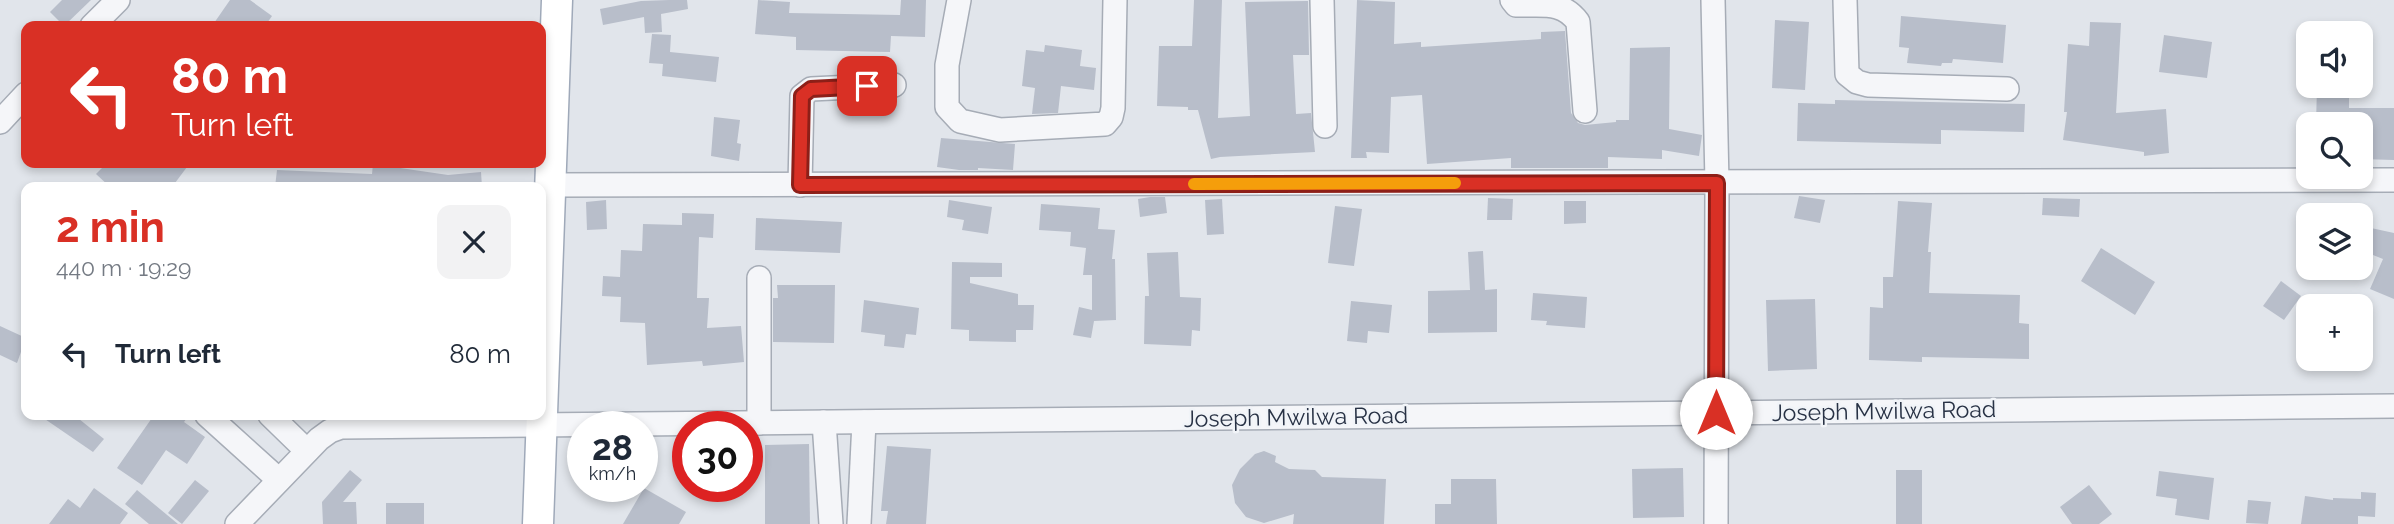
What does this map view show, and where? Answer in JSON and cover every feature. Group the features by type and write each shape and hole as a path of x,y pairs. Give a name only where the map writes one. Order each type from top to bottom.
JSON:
{"main road":[{"path":"546,306 557,0"},
{"path":"538,524 542,420"}],"street":[{"path":"97,21 118,0"},
{"path":"959,0 947,65 947,107 960,121 1000,130 1105,124 1114,108 1115,0"},
{"path":"1322,0 1325,126"},
{"path":"1512,0 1516,5 1561,6 1572,12 1578,22 1585,111"},
{"path":"1713,0 1717,183 1716,524"},
{"path":"1845,0 1847,74 1857,82 1868,85 2007,89"},
{"path":"800,185 802,96 811,89 894,85"},
{"path":"0,122 21,99"},
{"path":"550,186 2394,180"},
{"path":"759,278 760,411"},
{"name":"Joseph Mwilwa Road","path":"763,423 2394,406"},
{"path":"213,420 279,480"},
{"path":"275,420 307,451"},
{"path":"824,422 831,524"},
{"path":"859,524 864,422"},
{"name":"Joseph Mwilwa Road","path":"237,524 307,451 330,431 341,427 672,424"}],"building":[{"path":"62,0 91,0 69,21 59,21 50,12"},
{"path":"230,0 250,0 272,16 268,21 215,21"},
{"path":"687,0 688,9 661,14 662,32 645,33 644,17 603,25 600,9 641,1"},
{"path":"758,0 790,2 789,13 900,15 901,0 926,0 925,37 891,36 890,52 796,50 796,37 755,34"},
{"path":"1194,0 1222,0 1218,118 1250,116 1245,2 1308,1 1309,55 1293,55 1296,114 1311,113 1315,152 1211,159 1198,110 1157,106 1159,46 1192,46"},
{"path":"1357,0 1395,2 1394,44 1421,42 1421,47 1541,39 1541,32 1565,31 1571,113 1578,123 1585,125 1629,120 1630,48 1670,47 1669,129 1702,135 1699,156 1662,150 1662,159 1608,157 1608,168 1511,168 1511,158 1427,164 1422,95 1391,97 1389,153 1366,152 1367,158 1351,158"},
{"path":"1901,16 2006,25 2003,63 1953,59 1952,63 1942,63 1941,66 1907,63 1909,48 1899,47"},
{"path":"1775,20 1809,22 1805,90 1772,88"},
{"path":"2090,22 2121,23 2116,113 2166,109 2169,153 2144,156 2144,152 2063,140 2067,112 2064,112 2068,44 2089,46"},
{"path":"652,34 671,35 670,52 719,57 716,82 662,76 663,64 649,63"},
{"path":"2164,35 2212,42 2207,78 2159,72"},
{"path":"1045,45 1082,50 1080,66 1096,68 1094,90 1061,86 1058,113 1032,114 1035,88 1022,86 1026,50 1044,52"},
{"path":"2317,98 2349,98 2349,108 2394,108 2394,160 2373,159 2373,112 2316,112"},
{"path":"1835,100 2025,104 2024,132 1941,130 1941,144 1797,141 1798,103 1835,104"},
{"path":"714,117 740,120 737,143 741,144 739,161 711,156"},
{"path":"941,138 1015,144 1013,170 959,170 937,167"},
{"path":"102,168 186,168 176,182 105,182 96,174"},
{"path":"373,168 400,168 448,175 481,172 482,182 276,182 277,170 372,174"},
{"path":"1799,196 1825,200 1820,223 1794,218"},
{"path":"1165,197 1167,213 1140,217 1138,199"},
{"path":"1488,198 1513,199 1512,220 1487,220"},
{"path":"2043,198 2080,199 2079,217 2042,215"},
{"path":"1222,199 1224,234 1207,235 1205,200"},
{"path":"606,200 607,229 587,230 586,202"},
{"path":"949,200 992,207 988,234 962,230 964,220 947,217"},
{"path":"1564,201 1586,201 1586,223 1564,224"},
{"path":"1898,201 1932,203 1928,252 1931,252 1929,293 2020,295 2019,323 2029,324 2029,359 1922,357 1922,362 1869,360 1870,307 1883,308 1883,277 1893,277"},
{"path":"1041,204 1100,208 1098,229 1115,230 1112,259 1115,259 1116,320 1094,321 1091,338 1073,335 1079,307 1092,310 1092,275 1083,275 1086,248 1070,246 1071,232 1039,230"},
{"path":"1335,206 1362,209 1354,266 1328,263"},
{"path":"682,213 714,214 713,238 699,237 697,298 709,298 707,328 741,326 744,362 703,366 702,361 647,365 645,323 620,322 621,297 602,296 603,276 620,277 621,250 642,251 643,224 682,225"},
{"path":"756,218 842,222 840,253 755,250"},
{"path":"2373,228 2394,233 2394,299 2370,289 2383,259 2373,255"},
{"path":"2101,248 2155,282 2135,315 2081,281"},
{"path":"1483,251 1485,290 1497,289 1497,332 1428,333 1428,291 1470,290 1468,252"},
{"path":"1178,252 1180,297 1201,298 1200,331 1192,330 1191,346 1144,344 1145,296 1149,296 1147,253"},
{"path":"952,262 1002,263 1002,277 970,277 970,283 1018,294 1018,305 1034,305 1033,330 1016,330 1016,342 969,341 969,330 951,329"},
{"path":"2281,281 2298,294 2296,294 2296,303 2284,320 2263,306"},
{"path":"777,285 835,285 834,343 773,342 773,298 778,298"},
{"path":"1533,293 1587,297 1585,328 1546,325 1547,321 1531,320"},
{"path":"1815,299 1817,369 1768,371 1766,300"},
{"path":"864,300 919,308 916,335 906,334 904,348 884,346 885,335 861,332"},
{"path":"1351,301 1392,305 1389,333 1368,331 1367,343 1347,341"},
{"path":"0,326 21,336 21,352 17,363 0,355"},
{"path":"46,420 80,420 104,439 93,452"},
{"path":"151,420 185,420 184,422 205,437 187,464 166,450 142,485 117,468"},
{"path":"809,444 810,524 765,524 765,445"},
{"path":"887,446 931,449 926,524 886,524 888,511 881,511"},
{"path":"1264,451 1276,456 1275,462 1289,469 1315,470 1322,477 1386,479 1384,524 1293,524 1294,514 1264,523 1246,517 1235,503 1232,485 1240,469 1255,454"},
{"path":"1683,468 1684,517 1633,518 1632,469"},
{"path":"350,470 362,480 343,502 356,502 357,524 323,524 322,502"},
{"path":"1896,470 1922,470 1922,524 1896,524"},
{"path":"2159,471 2214,478 2209,520 2175,515 2177,499 2156,496"},
{"path":"1451,479 1496,479 1497,524 1435,524 1435,504 1451,504"},
{"path":"195,480 209,491 182,524 168,513"},
{"path":"2089,485 2112,514 2099,524 2072,524 2060,507"},
{"path":"94,488 128,513 120,524 49,524 68,499 80,508"},
{"path":"137,490 178,524 149,524 125,504"},
{"path":"2361,492 2376,493 2375,517 2358,516 2358,524 2301,524 2305,496 2333,500 2361,499"},
{"path":"658,496 686,512 679,524 623,524 636,502 658,502"},
{"path":"2248,500 2271,502 2268,524 2246,523"},
{"path":"386,503 424,503 424,524 386,524"}],"slow traffic":[{"path":"1194,184 1455,183"}],"route":[{"path":"867,86 811,89 802,96 800,185 1717,183 1716,413"}]}
